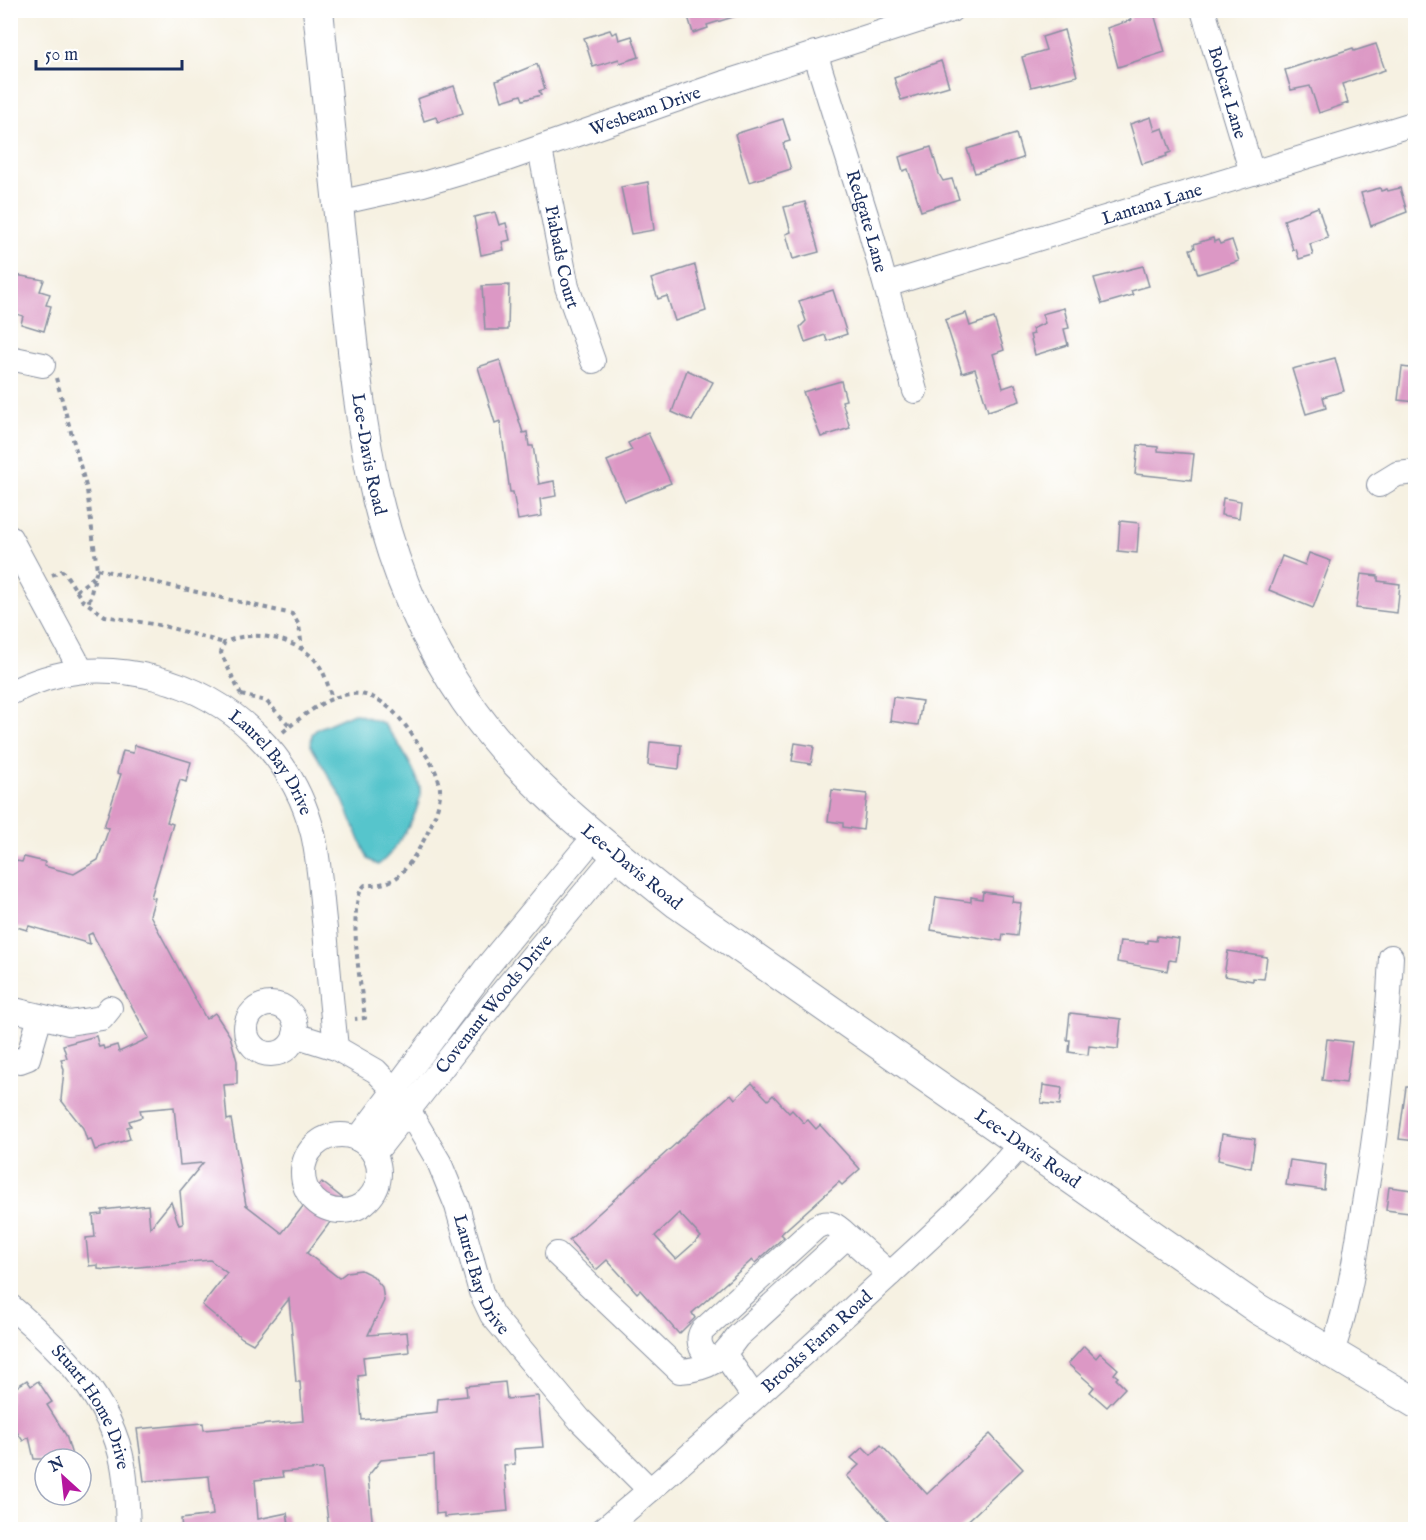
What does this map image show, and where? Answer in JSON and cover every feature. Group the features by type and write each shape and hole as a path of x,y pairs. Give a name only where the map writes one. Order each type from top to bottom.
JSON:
{"main road":[{"name":"Lee-Davis Road","path":"318,10 354,364 366,449 383,527 415,612 436,654 467,702 500,745 536,784 605,846 687,910 1248,1302 1331,1354 1416,1403"}],"street":[{"name":"Wesbeam Drive","path":"338,203 423,183 540,148 815,53 951,10"},
{"name":"Bobcat Lane","path":"1203,10 1252,172"},
{"name":"Redgate Lane","path":"815,53 886,285 915,391"},
{"name":"Lantana Lane","path":"886,285 1416,123"},
{"name":"Piabads Court","path":"540,148 567,287 593,361"},
{"path":"10,358 43,365"},
{"path":"1379,485 1397,474 1416,472"},
{"path":"10,538 81,670"},
{"name":"Laurel Bay Drive","path":"10,693 51,675 81,670 137,673 173,682 204,695 236,704 283,766 296,790 313,836 336,1048"},
{"name":"Covenant Woods Drive","path":"366,1147 402,1100 514,934 605,846"},
{"name":"Covenant Woods Drive","path":"402,1100 537,951 605,846"},
{"path":"514,934 537,951"},
{"path":"1331,1354 1345,1317 1377,1128 1388,1034 1391,957"},
{"path":"10,1009 69,1023 102,1018 110,1008"},
{"path":"10,1059 20,1061 28,1058 40,1017"},
{"name":"Laurel Bay Drive","path":"295,1035 336,1048 376,1071 402,1100 439,1162 457,1206 481,1292 492,1315 580,1420 650,1490"},
{"name":"Brooks Farm Road","path":"603,1530 754,1397 988,1184 1021,1144"},
{"path":"754,1397 718,1359 700,1344 699,1336 816,1227 828,1222 834,1224 890,1274"},
{"path":"557,1254 680,1371 700,1369 718,1359 737,1337 841,1242 851,1239"},
{"name":"Stuart Home Drive","path":"10,1305 66,1358 90,1388 106,1416 123,1465 128,1530"}],"path":[{"path":"43,365 52,371 57,380 87,490 97,569 88,605"},
{"path":"97,569 292,614 299,625 302,649"},
{"path":"35,584 62,571 88,605 111,619 164,626 224,643 252,636 273,639 302,649 317,662 332,699"},
{"path":"76,591 95,576"},
{"path":"224,643 221,653 236,704 266,701 290,726"},
{"path":"267,746 311,708 353,693 366,694 391,710 409,729 434,769 441,792 437,808 421,845 397,877 378,885 365,885 359,892 356,928 365,1018 348,1020 333,1017"}],"water":[{"path":"354,713 383,723 408,760 419,784 418,804 408,828 393,850 378,865 368,859 342,798 311,746 312,734 317,729"}],"building":[{"path":"686,10 743,10 743,14 707,25 708,28 693,33"},
{"path":"1128,10 1153,10 1165,52 1118,67 1107,28 1131,20"},
{"path":"610,30 612,34 617,32 619,40 632,36 639,57 620,63 619,59 593,67 584,38"},
{"path":"1064,30 1077,76 1031,87 1022,57 1046,50 1042,37"},
{"path":"1376,44 1385,70 1342,84 1348,103 1319,113 1310,86 1291,90 1285,70 1353,48 1354,51"},
{"path":"941,61 949,86 901,100 894,78"},
{"path":"537,64 545,89 539,91 541,95 523,100 521,95 502,101 496,81"},
{"path":"454,86 463,113 438,122 436,117 424,121 417,99"},
{"path":"1151,117 1155,131 1163,128 1171,152 1166,154 1167,156 1142,164 1130,124"},
{"path":"783,119 790,141 783,143 791,169 749,182 735,134"},
{"path":"1016,134 1023,158 975,173 967,149"},
{"path":"931,147 939,174 943,181 952,179 959,199 921,211 908,169 903,171 899,157"},
{"path":"648,182 654,230 631,234 621,187"},
{"path":"1380,188 1381,191 1387,189 1388,191 1400,188 1407,212 1371,226 1361,193"},
{"path":"805,202 819,252 793,259 786,234 791,232 784,207"},
{"path":"1318,207 1328,238 1310,244 1313,255 1299,259 1296,249 1293,250 1284,220"},
{"path":"495,212 499,225 506,223 510,240 502,242 504,250 481,255 474,217"},
{"path":"1213,238 1214,242 1218,240 1220,244 1232,240 1239,261 1198,274 1190,249 1195,248 1194,244"},
{"path":"695,265 706,311 675,321 667,296 658,299 651,279"},
{"path":"1143,266 1149,286 1131,291 1133,295 1102,304 1094,278"},
{"path":"10,274 44,280 40,291 50,294 46,305 51,306 44,331 21,324 23,316 10,312"},
{"path":"509,285 508,330 485,330 482,286"},
{"path":"833,290 847,334 827,341 825,335 805,342 800,327 806,321 799,301"},
{"path":"1064,308 1069,328 1064,329 1068,345 1035,355 1030,335 1034,334 1032,329 1045,323 1042,314"},
{"path":"966,313 970,326 994,318 1004,350 993,354 1003,388 1015,384 1020,401 988,411 975,369 962,373 945,320"},
{"path":"1335,358 1344,391 1323,397 1326,408 1306,414 1292,369"},
{"path":"500,360 523,433 527,432 529,446 533,446 539,484 554,481 556,496 540,499 542,516 518,520 513,492 510,492 500,421 495,423 478,367"},
{"path":"1402,367 1416,369 1416,402 1398,400"},
{"path":"687,370 713,382 692,421 672,412"},
{"path":"841,381 846,400 842,401 850,428 821,437 803,392"},
{"path":"648,433 671,483 625,501 607,461 632,450 628,443"},
{"path":"1138,445 1158,447 1158,451 1194,454 1191,480 1135,474"},
{"path":"1223,498 1241,501 1239,518 1221,515"},
{"path":"1120,521 1139,523 1137,553 1118,551"},
{"path":"1309,553 1331,561 1313,608 1269,590 1282,556 1305,565"},
{"path":"1361,574 1378,576 1378,581 1400,584 1397,613 1356,608"},
{"path":"893,697 922,701 918,725 890,721"},
{"path":"650,742 681,745 679,769 648,765"},
{"path":"795,743 814,746 811,764 792,761"},
{"path":"135,745 191,762 186,782 180,780 167,822 173,824 151,897 155,898 150,915 206,1019 215,1013 230,1036 237,1061 237,1084 224,1085 227,1120 231,1119 246,1205 282,1233 322,1182 346,1201 307,1253 339,1278 347,1272 361,1270 373,1276 382,1287 384,1301 368,1335 407,1332 409,1352 363,1357 365,1375 358,1376 362,1420 437,1412 438,1399 467,1396 466,1386 505,1382 507,1399 538,1396 543,1447 514,1449 515,1464 504,1465 508,1511 444,1517 444,1513 436,1514 434,1455 381,1460 368,1476 373,1530 329,1530 322,1469 282,1472 283,1477 255,1480 258,1519 287,1513 290,1530 182,1530 181,1519 213,1515 209,1476 144,1481 137,1429 203,1423 204,1430 303,1421 300,1382 296,1382 289,1299 253,1344 242,1338 202,1305 227,1273 210,1260 108,1270 98,1269 98,1265 89,1266 86,1238 95,1237 93,1215 102,1214 102,1210 148,1205 150,1228 171,1202 179,1225 183,1224 180,1191 203,1163 180,1165 174,1107 140,1110 142,1117 129,1121 131,1126 127,1127 130,1139 95,1150 91,1139 87,1140 83,1128 61,1100 64,1070 61,1059 67,1058 63,1045 96,1036 99,1047 103,1046 104,1049 117,1045 119,1052 149,1038 92,933 88,935 90,944 29,926 27,930 10,925 10,860 22,862 24,857 45,862 44,866 74,874 98,860 109,828 104,827 121,774 117,773 123,751 133,753"},
{"path":"832,790 867,794 863,830 843,827 843,823 828,821"},
{"path":"983,892 1013,896 1012,902 1021,903 1017,936 1003,934 1002,941 931,930 936,897 971,902 971,897 982,899"},
{"path":"1157,936 1179,939 1176,961 1169,960 1167,971 1117,962 1120,941 1148,943 1148,940 1156,941"},
{"path":"1228,951 1267,957 1264,979 1253,978 1253,981 1224,976"},
{"path":"1070,1013 1121,1019 1118,1049 1089,1046 1088,1055 1069,1052 1070,1040 1067,1040"},
{"path":"1327,1039 1352,1042 1346,1083 1322,1080"},
{"path":"752,1083 768,1100 773,1095 789,1113 792,1110 804,1123 808,1120 816,1129 820,1125 860,1169 842,1185 839,1182 781,1234 784,1237 755,1263 752,1260 692,1313 695,1318 679,1334 640,1290 637,1293 607,1260 596,1270 569,1240 731,1094 735,1099","holes":["679,1213 701,1237 676,1259 655,1236"]},
{"path":"1043,1085 1062,1088 1060,1105 1041,1103"},
{"path":"1406,1087 1416,1087 1416,1141 1399,1139"},
{"path":"1222,1134 1255,1139 1251,1168 1218,1160"},
{"path":"1290,1160 1326,1165 1324,1190 1286,1185"},
{"path":"1389,1187 1412,1190 1409,1213 1386,1210"},
{"path":"1084,1346 1096,1358 1100,1353 1118,1369 1114,1374 1125,1388 1107,1407 1090,1392 1094,1387 1068,1364"},
{"path":"27,1380 31,1386 38,1381 52,1402 47,1405 66,1435 70,1447 33,1447 33,1455 29,1437 23,1441 17,1432 10,1436 10,1391"},
{"path":"990,1434 1023,1469 958,1530 897,1530 847,1476 859,1465 851,1458 863,1447 871,1455 881,1445 927,1494"}]}
